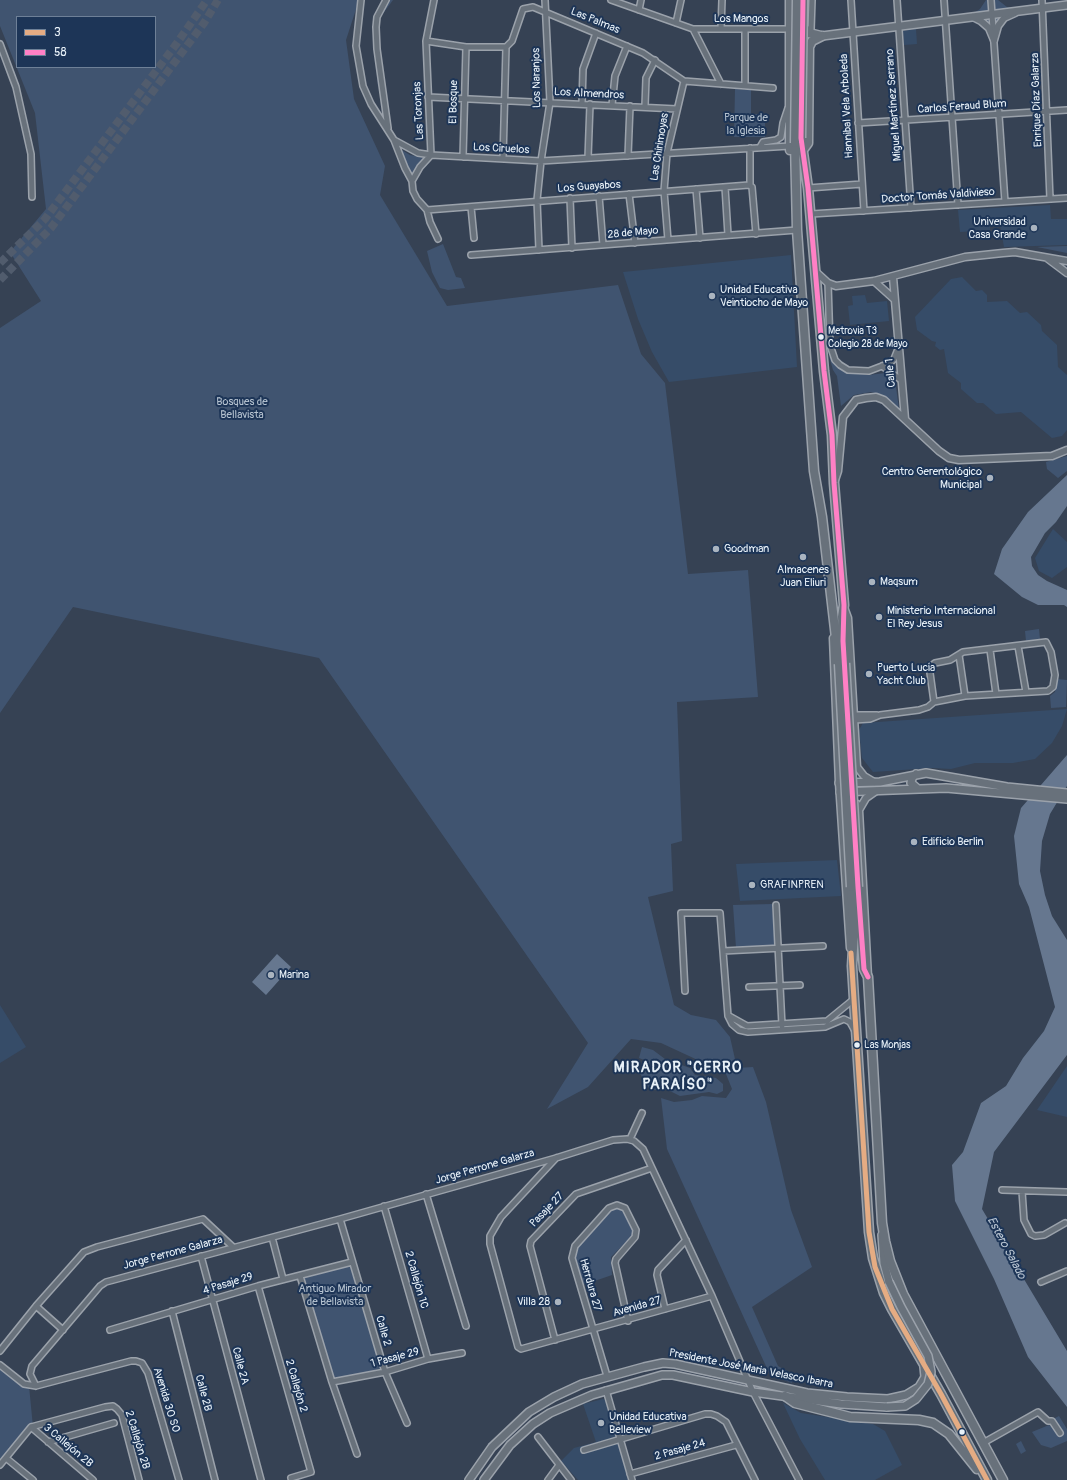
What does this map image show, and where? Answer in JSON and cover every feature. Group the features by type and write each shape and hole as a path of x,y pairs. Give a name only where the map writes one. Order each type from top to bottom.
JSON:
{"main road":[{"path":"790,0 801,26 809,33 822,36 1067,5"},
{"path":"790,0 790,104 795,142 803,150 808,188 824,371 832,435 834,483 844,605 842,617 842,663 855,887 864,969 868,977 882,1223 890,1261 903,1294 1003,1480"},
{"path":"798,0 801,26"},
{"path":"798,0 795,142 797,230 814,471 822,517 834,628 842,663"},
{"path":"795,142 803,0"},
{"path":"803,150 808,143 810,43 822,36"},
{"path":"789,56 792,50 798,48 804,49 809,54"},
{"path":"916,774 912,778 911,783 918,789"},
{"path":"839,783 880,782 916,774 934,774 1007,790 1067,799"},
{"path":"934,774 938,780 936,788"},
{"path":"840,792 936,788 1067,793"},
{"path":"855,887 852,966 871,1248 884,1293 987,1480"},
{"name":"Presidente José Maria Velasco Ibarra","path":"484,1480 510,1445 533,1424 565,1405 606,1390 662,1375 673,1375 752,1392 841,1404 888,1407 905,1406 916,1399 928,1384 931,1372 928,1356 889,1282 883,1258 882,1223"},
{"name":"Presidente José Maria Velasco Ibarra","path":"469,1480 492,1447 529,1412 554,1397 607,1376 663,1363 746,1378 807,1393 888,1399 906,1395 922,1383 926,1373 921,1361"},
{"path":"785,1396 795,1403 850,1418 919,1420 933,1423 944,1429 987,1480"}],"street":[{"path":"361,0 356,46 358,67 367,96 394,140 402,162 412,181 413,191 417,199 427,210 430,222 438,239"},
{"path":"386,0 377,17 376,27 377,49 388,130"},
{"name":"Las Toronjas","path":"412,181 420,168 431,155 426,41 434,0"},
{"name":"Los Naranjos","path":"539,250 537,200 550,102 545,0"},
{"name":"Los Mangos","path":"611,0 693,29 789,29"},
{"path":"639,10 641,0"},
{"path":"676,23 681,0"},
{"path":"721,29 722,0"},
{"path":"811,30 812,0"},
{"name":"Hannibal Vela Arboleda","path":"851,0 864,211"},
{"name":"Miguel Martínez Serrano","path":"897,0 911,208"},
{"path":"944,0 958,205"},
{"path":"991,0 1005,202"},
{"name":"Enrique Díaz Galarza","path":"1042,0 1048,111 1050,199"},
{"name":"Las Palmas","path":"506,47 512,41 523,10 533,7 627,46 655,60 684,80 773,88"},
{"path":"994,40 998,26 1004,18 1016,12"},
{"path":"973,17 982,21 989,28 994,40"},
{"path":"693,29 721,84"},
{"path":"745,29 745,85"},
{"path":"582,104 583,69 596,33"},
{"path":"426,41 466,47 506,47 506,100 503,159"},
{"path":"0,44 16,87 31,154 32,197"},
{"path":"612,105 615,76 627,46"},
{"name":"El Bosque","path":"463,157 466,47"},
{"path":"645,106 646,78 655,60"},
{"name":"Las Chirimoyas","path":"668,240 664,191 667,153 684,80"},
{"name":"Los Almendros","path":"428,97 645,106 677,109"},
{"path":"588,158 590,104"},
{"name":"Los Ciruelos","path":"760,147 764,141 776,140 780,137 790,104"},
{"path":"628,156 630,106"},
{"name":"Carlos Feraud Blum","path":"858,124 1067,110"},
{"name":"Los Ciruelos","path":"394,140 418,153 431,155 541,161 750,148 795,142"},
{"path":"750,148 751,185 756,234"},
{"path":"808,188 862,184"},
{"name":"Los Guayabos","path":"427,210 537,200 751,185"},
{"path":"725,187 728,235"},
{"path":"696,189 700,238"},
{"path":"629,194 635,243"},
{"path":"599,196 604,245"},
{"path":"570,198 572,248"},
{"name":"Doctor Tomás Valdivieso","path":"811,214 1067,198"},
{"path":"471,207 474,238"},
{"name":"28 de Mayo","path":"471,255 797,230"},
{"path":"816,272 828,283 836,286 893,277 965,257 1015,252 1067,261"},
{"path":"1044,256 1067,273"},
{"name":"Calle 1","path":"893,277 905,419"},
{"path":"874,281 894,299"},
{"path":"828,283 830,345 835,360 848,370 869,371 894,359 898,349"},
{"path":"882,366 901,380"},
{"path":"834,483 838,470 843,417 856,400 876,397 884,400 946,456 959,460 1052,456 1067,450"},
{"path":"844,605 848,618 857,767 860,773 870,781 880,782"},
{"path":"834,628 833,656 839,783 846,863 848,932 852,966"},
{"path":"854,718 870,719 919,710 928,707 934,702 964,696 1048,691 1053,687 1055,675 1051,652 1046,642 990,650 963,652 950,660 935,663 931,666 930,673 934,702"},
{"path":"1018,646 1026,692"},
{"path":"990,650 996,694"},
{"path":"959,655 964,696"},
{"path":"838,756 841,763 848,766 853,764 856,755"},
{"path":"860,810 869,795 882,790"},
{"path":"841,810 846,802 851,801 857,804 860,810 868,977"},
{"path":"776,905 782,1026"},
{"path":"685,991 682,913 720,913 728,1016 732,1024 743,1031 827,1021 854,999"},
{"path":"723,951 823,946"},
{"path":"749,987 800,985"},
{"path":"782,1026 825,1027 844,1019 850,1022 856,1034"},
{"path":"642,1112 630,1139 641,1146 652,1168 712,1296 752,1392 800,1480"},
{"name":"Jorge Perrone Galarza","path":"36,1386 30,1374 30,1369 100,1286 106,1282 340,1219 556,1158 613,1140 630,1139"},
{"name":"Avenida 27","path":"556,1158 501,1217 490,1236 492,1252 518,1347 521,1349 628,1321 712,1296"},
{"name":"Pasaje 27","path":"555,1340 530,1246 531,1241 576,1194 652,1168"},
{"path":"1002,1190 1067,1192"},
{"path":"1022,1191 1024,1220 1031,1234 1035,1236 1044,1235 1065,1223"},
{"path":"426,1194 466,1326"},
{"name":"Herrdura 27","path":"607,1376 573,1262 573,1251 609,1208 617,1205 625,1208 636,1230 635,1237 616,1259 615,1263 628,1321"},
{"name":"2 Callejón 1C","path":"384,1206 428,1359"},
{"path":"0,1351 36,1306 84,1252 97,1247 203,1219 233,1247"},
{"name":"Calle 2","path":"340,1219 385,1372 407,1423"},
{"path":"665,1309 657,1275 658,1270 686,1240"},
{"path":"273,1241 283,1280"},
{"name":"Calle 2A","path":"201,1256 261,1480"},
{"name":"4 Pasaje 29","path":"110,1330 258,1286 352,1262"},
{"path":"1041,1282 1067,1271"},
{"path":"300,1276 332,1382 356,1454"},
{"name":"2 Callejón 2","path":"258,1286 311,1472 291,1478"},
{"path":"36,1306 63,1330"},
{"name":"Calle 2B","path":"172,1311 215,1480"},
{"name":"1 Pasaje 29","path":"332,1382 385,1372 428,1359 462,1353"},
{"path":"0,1358 1,1365 24,1384 36,1386"},
{"name":"Avenida 30 SO","path":"36,1386 131,1362 136,1361 142,1363 148,1373 179,1480"},
{"path":"606,1390 632,1480"},
{"name":"2 Callejón 2B","path":"31,1427 105,1406 115,1407 122,1416 139,1480"},
{"path":"983,1443 1038,1412 1048,1421 1052,1421 1060,1433"},
{"path":"584,1450 705,1414 717,1416 726,1422 736,1445 755,1480"},
{"path":"48,1442 114,1423"},
{"path":"0,1465 31,1427"},
{"name":"3 Callejón 2B","path":"31,1427 93,1480"},
{"path":"538,1437 571,1480"},
{"path":"53,1447 56,1439"},
{"name":"2 Pasaje 24","path":"630,1474 736,1445"},
{"path":"6,1458 33,1480"},
{"path":"548,1480 559,1465"}],"shaded area":[{"path":"916,29 917,44 904,45 903,31"},
{"name":"Universidad Casa Grande","path":"1050,205 1051,219 1067,219 1067,245 1004,247 1000,225 990,226 990,230 960,232 958,210"},
{"name":"Unidad Educativa Veintiocho de Mayo","path":"791,255 797,367 669,382 652,352 638,319 623,272"},
{"path":"962,277 976,291 982,290 987,295 987,302 1007,301 1020,313 1027,312 1041,325 1042,331 1057,345 1058,367 1067,375 1067,430 1062,436 1052,438 1021,412 996,414 983,403 977,403 961,389 961,383 948,373 944,349 940,350 935,346 936,342 932,341 917,330 915,317 951,279"},
{"path":"865,295 867,303 887,301 889,321 850,325 848,306 853,305 852,296"},
{"path":"1067,475 1067,506 1056,522 1045,533 1031,557 1032,566 1038,575 1067,590 1067,607 1064,605 1038,605 1022,597 994,574 1002,549 1028,512"},
{"path":"1053,529 1067,542 1067,567 1052,578 1039,571 1035,558"},
{"path":"1067,709 1062,726 1052,743 1035,759 1013,763 975,763 951,769 932,768 873,772 862,758 859,730 863,723"},
{"path":"1067,755 1067,786 1050,814 1042,841 1040,871 1045,895 1052,916 1067,940 1067,1055 994,1152 982,1209 1067,1351 1067,1407 1028,1357 994,1279 955,1201 952,1165 963,1152 981,1103 1006,1086 1023,1058 1044,1031 1055,1007 1029,907 1019,884 1014,836 1021,808"},
{"path":"837,860 841,896 740,901 736,864"},
{"name":"Marina","path":"277,954 291,967 266,995 252,982"},
{"path":"0,1005 26,1047 0,1063"},
{"path":"1067,1066 1067,1117 1037,1110"},
{"name":"Unidad Educativa Belleview","path":"603,1399 607,1401 628,1480 578,1480 561,1461 574,1448 596,1442 583,1404"},
{"path":"783,1403 801,1413 873,1424 885,1431 902,1465 875,1480 825,1480 800,1439"}],"green space":[{"name":"Bosques de Bellavista","path":"0,0 359,0 346,40 354,99 385,166 380,195 447,306 618,285 641,354 665,383 688,574 748,570 758,697 677,702 682,841 671,844 673,891 648,897 674,1005 691,1015 716,1020 730,1037 737,1068 753,1067 766,1102 791,1210 812,1267 752,1307 778,1366 794,1375 792,1383 770,1375 667,1149 661,1098 674,1102 692,1100 702,1096 726,1098 732,1089 726,1074 714,1060 702,1062 661,1043 631,1039 588,1087 547,1109 588,1043 319,658 73,607 0,713 0,328 41,301 10,252 46,209 35,113 17,68 156,68 156,16 16,16 16,66 0,26"},
{"path":"384,0 393,0 379,19 378,88 374,19"},
{"path":"986,0 998,0 1007,7 1015,8 1016,16 1008,19 998,32 988,32 983,26 975,23 974,13 980,9"},
{"name":"Parque de la Iglesia","path":"735,89 751,90 751,114 765,114 765,137 734,137"},
{"path":"400,149 410,155 425,158 412,176 404,161"},
{"path":"443,244 456,277 461,278 465,288 448,290 440,288 432,272 427,251"},
{"path":"1067,246 1067,253 1037,247"},
{"path":"829,356 843,370 869,375 885,373 895,379 899,409 882,395 871,392 854,395 841,406 837,376 833,370"},
{"path":"1067,456 1067,471 1058,478 1047,469 1046,462"},
{"path":"1039,629 1040,639 1026,641 1025,631"},
{"path":"1057,679 1067,680 1066,707 1051,708 1050,696 1055,692"},
{"path":"772,904 775,946 736,948 733,905"},
{"name":"MIRADOR \"CERRO PARAÍSO\"","path":"642,1047 653,1050 665,1059 690,1068 695,1075 716,1078 723,1084 723,1091 717,1094 709,1092 680,1096 668,1090 650,1090 639,1072 644,1069 642,1066 644,1060 639,1058"},
{"path":"617,1207 624,1209 634,1230 634,1234 611,1257 612,1275 583,1285 575,1258 577,1247 609,1210"},
{"name":"Antiguo Mirador de Bellavista","path":"352,1260 382,1368 332,1382 301,1273"},
{"path":"0,1365 29,1386 33,1427 0,1465"},
{"path":"1059,1416 1067,1429 1067,1441 1051,1448 1041,1445 1032,1432 1049,1425 1053,1427 1058,1435 1061,1433 1053,1419"},
{"path":"1021,1441 1026,1451 1021,1454 1016,1444"}],"tunnel":[{"path":"0,263 45,219 177,43 207,0"},
{"path":"0,280 51,228 204,23 218,0"}],"transit line":[{"name":"58","path":"803,0 801,138 808,188 824,371 832,435 834,483 844,605 843,641 858,887 864,969 868,977"},
{"name":"3","path":"851,953 869,1232 875,1267 892,1309 941,1394 987,1480"}],"place":[{"name":"Universidad Casa Grande","path":"1034,228"},
{"name":"Unidad Educativa Veintiocho de Mayo","path":"712,296"},
{"name":"Metrovia T3 Colegio 28 de Mayo","path":"821,337"},
{"name":"Centro Gerentológico Municipal","path":"990,478"},
{"name":"Goodman","path":"716,549"},
{"name":"Almacenes Juan Eliuri","path":"803,557"},
{"name":"Maqsum","path":"872,582"},
{"name":"Ministerio Internacional El Rey Jesus","path":"879,617"},
{"name":"Puerto Lucia Yacht Club","path":"869,674"},
{"name":"Edificio Berlin","path":"914,842"},
{"name":"GRAFINPREN","path":"752,885"},
{"name":"Marina","path":"271,975"},
{"name":"Las Monjas","path":"857,1045"},
{"name":"Villa 28","path":"558,1302"},
{"name":"Unidad Educativa Belleview","path":"601,1423"}],"district":[{"name":"MIRADOR \"CERRO PARAÍSO\"","path":"678,1076"}],"water label":[{"name":"Estero Salado","path":"1006,1248"}]}
